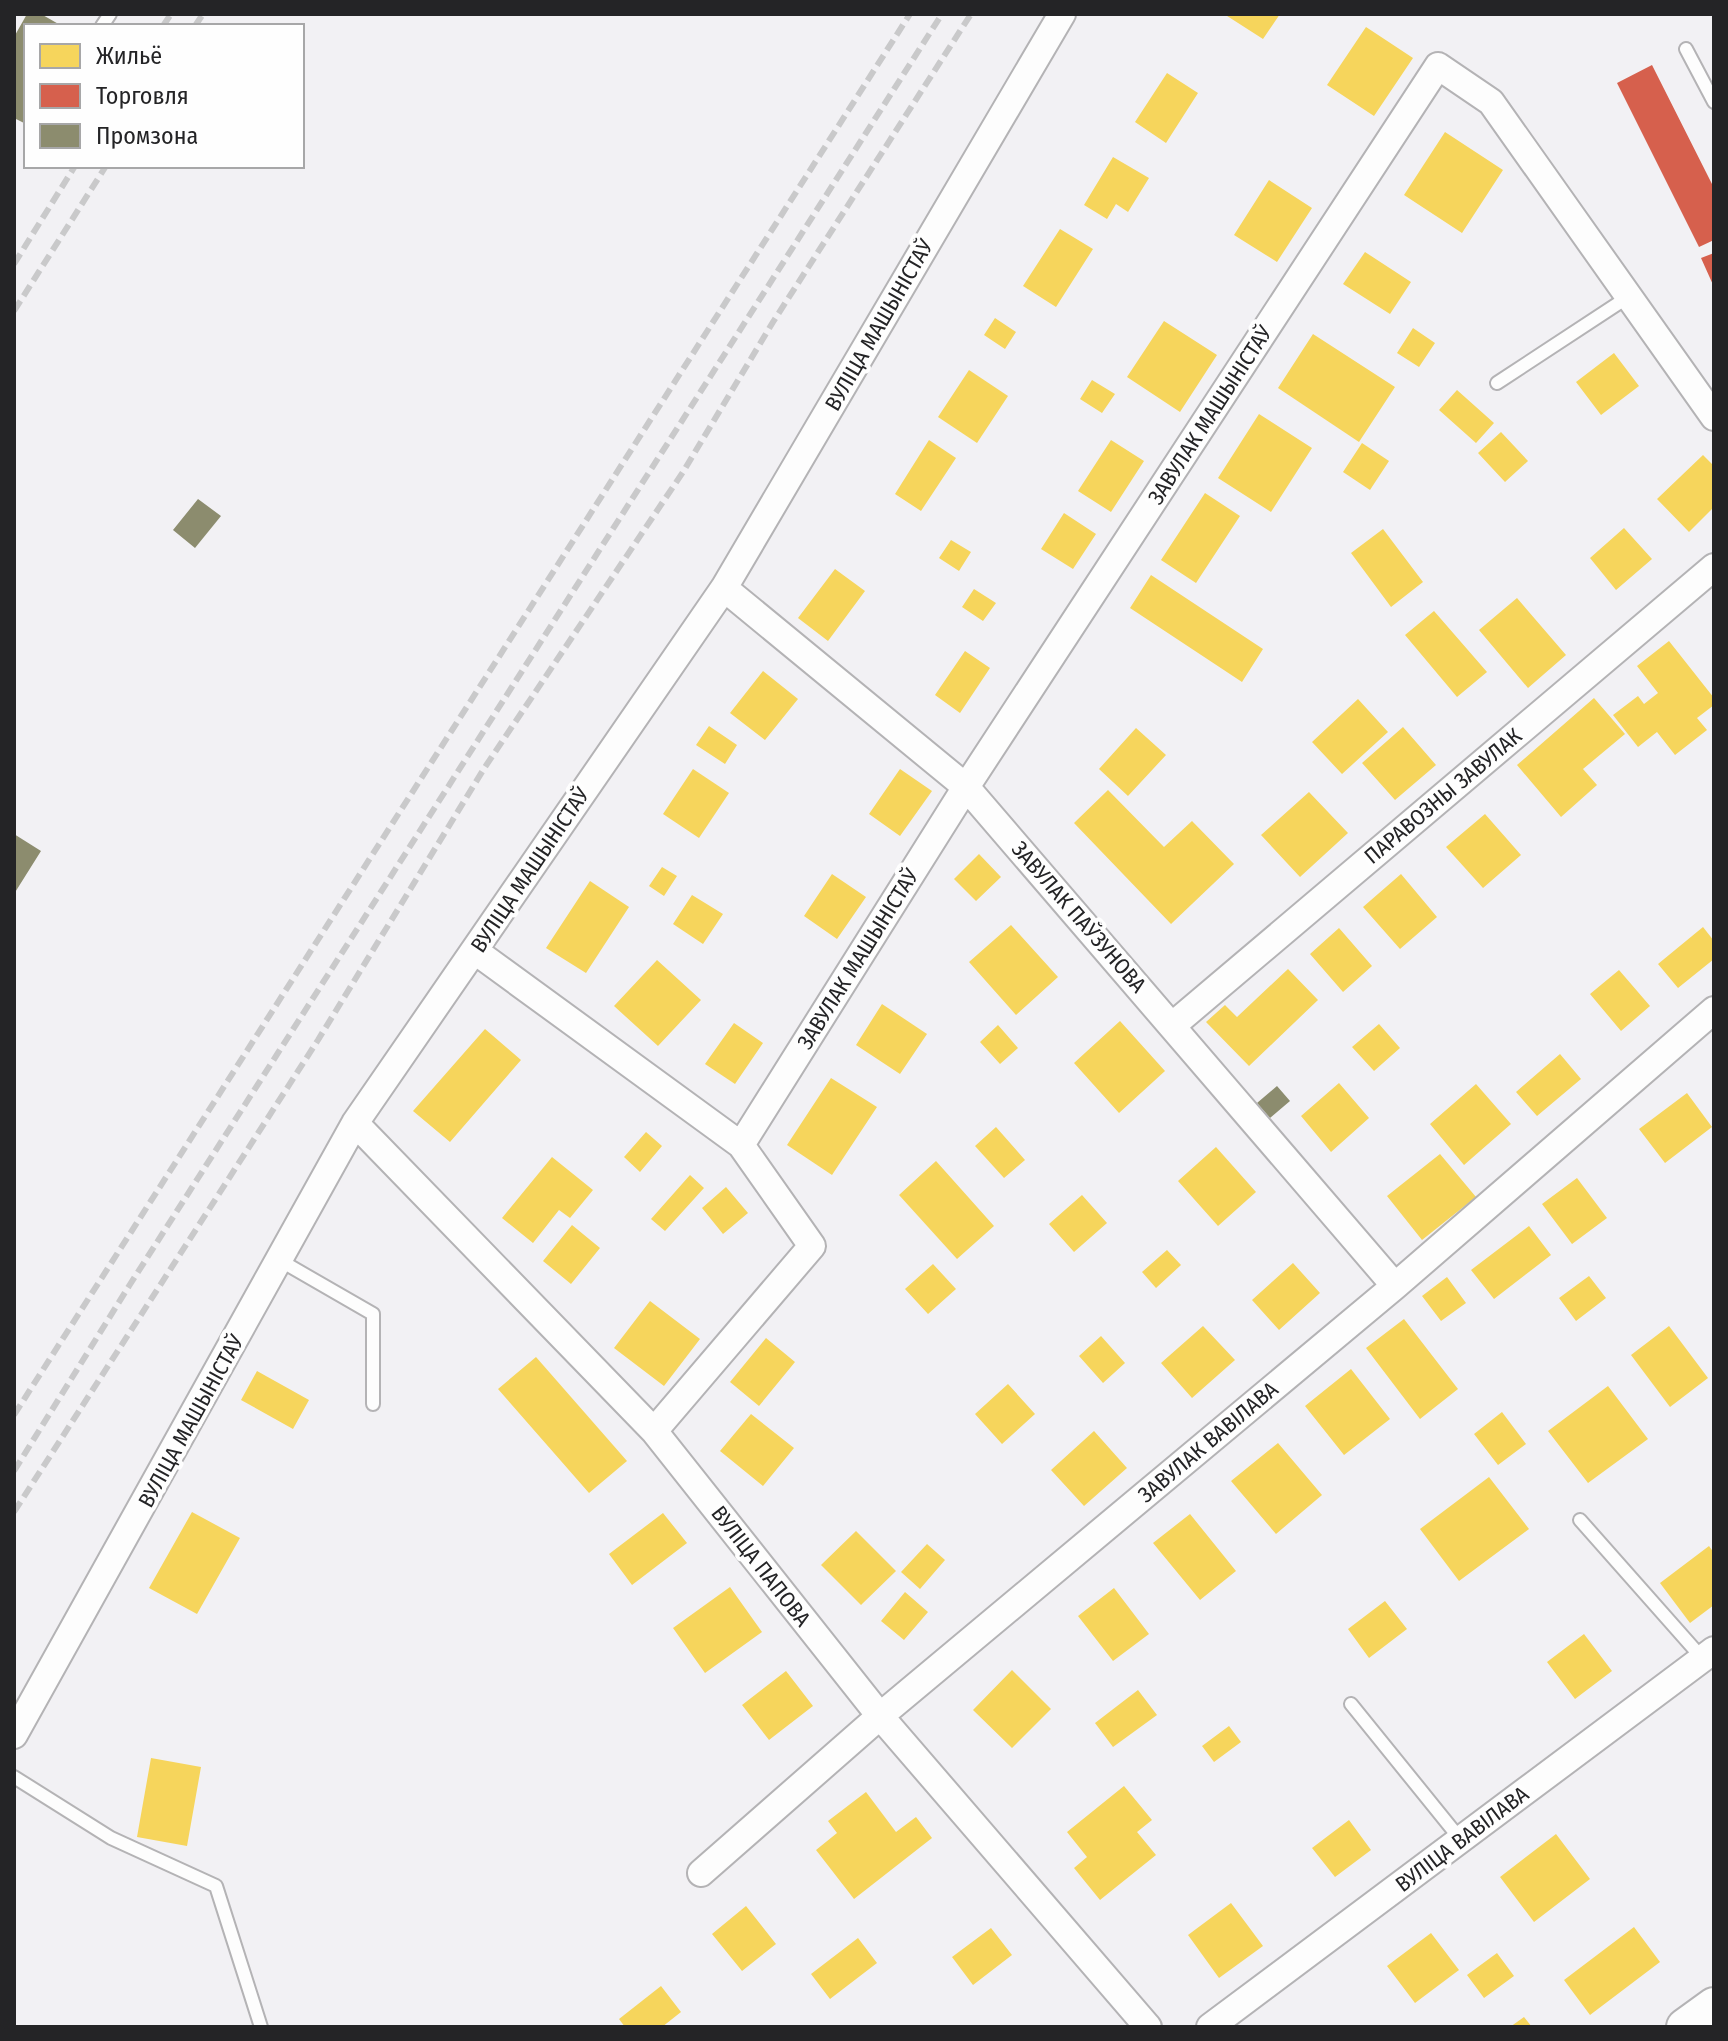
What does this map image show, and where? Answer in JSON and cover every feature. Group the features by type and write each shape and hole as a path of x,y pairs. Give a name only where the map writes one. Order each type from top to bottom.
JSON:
{"street":[{"name":"ВУЛІЦА МАШЫНІСТАЎ","path":"14,1735 281,1261 355,1123 724,588 1062,14"},
{"name":"ЗАВУЛАК МАШЫНІСТАЎ","path":"741,1145 966,787 1438,66 1491,102 1714,417"},
{"name":"ПАРАВОЗНЫ ЗАВУЛАК","path":"1173,1025 1714,567"},
{"name":"ЗАВУЛАК ПАЎЗУНОВА","path":"724,588 966,787 1395,1286"},
{"path":"475,951 741,1145 812,1246 654,1431"},
{"name":"ЗАВУЛАК ВАВІЛАВА","path":"701,1873 880,1716 1395,1286 1714,1010"},
{"name":"ВУЛІЦА ПАПОВА","path":"355,1123 654,1431 880,1716 1148,2027"},
{"name":"ВУЛІЦА ВАВІЛАВА","path":"1210,2027 1708,1654"},
{"path":"1685,2027 1714,2006"}],"lane":[{"path":"1686,49 1714,102"},
{"path":"1497,383 1628,297"},
{"path":"281,1261 373,1314 373,1404"},
{"path":"1580,1520 1708,1654"},
{"path":"1351,1704 1461,1840"},
{"path":"14,1777 111,1838 216,1886 261,2027"}],"building: Жильё":[{"path":"1224,14 1280,14 1263,39"},
{"path":"1366,27 1413,58 1374,116 1327,85"},
{"path":"1167,73 1198,93 1166,143 1135,122"},
{"path":"1445,132 1503,170 1462,233 1404,195"},
{"path":"1113,157 1149,178 1128,212 1116,204 1107,219 1084,205"},
{"path":"1269,180 1312,208 1277,262 1234,235"},
{"path":"1060,229 1093,249 1056,307 1023,286"},
{"path":"1365,252 1411,282 1390,314 1343,284"},
{"path":"995,318 1016,332 1005,349 984,335"},
{"path":"1164,321 1217,355 1180,412 1127,377"},
{"path":"1413,328 1435,343 1419,367 1397,353"},
{"path":"1313,334 1395,387 1359,442 1278,388"},
{"path":"1614,353 1639,386 1601,415 1576,382"},
{"path":"969,370 1008,396 977,443 938,417"},
{"path":"1092,380 1115,394 1102,413 1080,399"},
{"path":"1457,390 1494,423 1476,443 1439,410"},
{"path":"1259,414 1312,448 1271,512 1218,478"},
{"path":"1501,432 1528,461 1505,482 1478,453"},
{"path":"929,440 956,458 921,511 895,494"},
{"path":"1111,440 1144,461 1111,512 1078,491"},
{"path":"1362,443 1389,461 1370,490 1343,472"},
{"path":"1703,455 1714,466 1714,507 1689,532 1657,499"},
{"path":"1205,493 1240,516 1196,583 1161,560"},
{"path":"1064,513 1096,534 1073,569 1041,549"},
{"path":"1624,528 1652,559 1616,590 1590,558"},
{"path":"1383,529 1423,582 1391,607 1351,553"},
{"path":"951,540 971,552 959,571 939,558"},
{"path":"835,569 865,591 828,641 798,618"},
{"path":"1151,575 1263,649 1242,682 1130,608"},
{"path":"974,589 996,603 983,621 962,607"},
{"path":"1517,598 1566,655 1528,688 1479,630"},
{"path":"1434,611 1487,672 1457,697 1405,635"},
{"path":"1669,641 1714,698 1714,705 1697,718 1707,730 1675,755 1657,732 1638,747 1613,715 1638,696 1644,704 1658,693 1637,666"},
{"path":"965,651 990,668 960,713 935,695"},
{"path":"763,671 798,699 765,740 730,713"},
{"path":"1594,698 1625,734 1583,769 1597,785 1561,817 1517,765"},
{"path":"1358,699 1388,732 1342,774 1312,742"},
{"path":"709,726 737,745 725,764 696,745"},
{"path":"1403,727 1436,765 1395,800 1362,763"},
{"path":"1136,728 1166,755 1128,796 1099,769"},
{"path":"693,769 729,793 699,838 663,814"},
{"path":"900,769 932,791 900,836 869,814"},
{"path":"1108,790 1164,847 1192,821 1234,864 1171,924 1074,823"},
{"path":"1309,792 1348,833 1300,877 1261,835"},
{"path":"1485,814 1521,855 1483,888 1446,847"},
{"path":"979,854 1001,877 976,901 954,879"},
{"path":"662,867 677,876 664,896 649,886"},
{"path":"832,874 866,897 837,939 804,916"},
{"path":"1401,874 1437,917 1400,949 1363,907"},
{"path":"590,881 629,907 586,973 546,948"},
{"path":"692,895 723,914 703,944 673,924"},
{"path":"1011,925 1058,977 1016,1015 969,962"},
{"path":"1703,927 1714,941 1714,959 1678,988 1658,964"},
{"path":"1339,928 1372,966 1343,992 1310,954"},
{"path":"657,960 701,1000 658,1046 614,1006"},
{"path":"1288,969 1318,1000 1249,1066 1206,1022 1225,1005 1237,1017"},
{"path":"1619,970 1650,1006 1621,1031 1590,994"},
{"path":"882,1004 927,1034 900,1074 856,1045"},
{"path":"1120,1021 1165,1071 1119,1113 1074,1063"},
{"path":"734,1023 763,1043 735,1084 705,1064"},
{"path":"1379,1024 1400,1048 1374,1071 1352,1047"},
{"path":"998,1025 1018,1048 1000,1064 980,1042"},
{"path":"485,1029 521,1060 450,1142 413,1111"},
{"path":"1560,1054 1581,1079 1537,1116 1516,1092"},
{"path":"831,1078 877,1107 832,1175 787,1145"},
{"path":"1339,1083 1369,1118 1331,1152 1301,1116"},
{"path":"1476,1084 1511,1124 1464,1165 1430,1124"},
{"path":"1687,1093 1712,1127 1665,1163 1639,1129"},
{"path":"996,1127 1025,1160 1004,1178 975,1146"},
{"path":"646,1132 662,1146 640,1172 624,1157"},
{"path":"1216,1147 1256,1192 1218,1226 1178,1181"},
{"path":"1440,1154 1476,1197 1422,1240 1387,1196"},
{"path":"552,1157 593,1190 570,1218 559,1210 533,1243 502,1218"},
{"path":"936,1161 994,1226 957,1259 899,1195"},
{"path":"690,1175 704,1188 665,1231 651,1219"},
{"path":"1577,1178 1607,1218 1572,1244 1542,1204"},
{"path":"726,1187 748,1213 723,1234 702,1208"},
{"path":"1082,1195 1107,1223 1074,1252 1049,1224"},
{"path":"572,1225 600,1248 571,1284 543,1261"},
{"path":"1529,1226 1551,1255 1494,1299 1471,1270"},
{"path":"1167,1250 1181,1265 1156,1288 1142,1272"},
{"path":"1293,1263 1320,1293 1279,1330 1252,1300"},
{"path":"933,1264 956,1289 928,1314 905,1289"},
{"path":"1589,1276 1606,1298 1576,1321 1559,1298"},
{"path":"1447,1277 1466,1303 1441,1321 1422,1296"},
{"path":"650,1301 700,1339 664,1386 614,1348"},
{"path":"1404,1319 1458,1389 1420,1419 1366,1348"},
{"path":"1203,1326 1235,1360 1192,1398 1161,1363"},
{"path":"1669,1326 1708,1378 1670,1407 1631,1355"},
{"path":"1101,1336 1125,1363 1103,1383 1079,1356"},
{"path":"766,1338 795,1362 759,1406 730,1382"},
{"path":"536,1357 627,1461 589,1493 498,1389"},
{"path":"1351,1369 1390,1419 1344,1455 1305,1406"},
{"path":"257,1371 309,1400 293,1429 241,1400"},
{"path":"1008,1384 1035,1414 1002,1444 975,1414"},
{"path":"1608,1386 1648,1439 1588,1483 1548,1431"},
{"path":"1502,1412 1526,1444 1498,1465 1474,1434"},
{"path":"751,1414 794,1448 763,1486 720,1451"},
{"path":"1094,1431 1127,1468 1084,1506 1051,1470"},
{"path":"1278,1443 1322,1495 1276,1534 1231,1481"},
{"path":"1489,1477 1529,1529 1459,1581 1420,1529"},
{"path":"192,1512 240,1538 197,1614 149,1588"},
{"path":"663,1513 687,1543 632,1585 609,1554"},
{"path":"1190,1514 1236,1571 1200,1600 1153,1543"},
{"path":"856,1531 896,1571 861,1605 821,1565"},
{"path":"927,1544 945,1560 920,1589 901,1572"},
{"path":"1709,1546 1714,1553 1714,1605 1690,1623 1660,1583"},
{"path":"730,1587 762,1632 705,1673 673,1628"},
{"path":"1114,1588 1149,1634 1113,1661 1078,1616"},
{"path":"905,1592 928,1612 904,1640 881,1621"},
{"path":"1385,1601 1407,1629 1369,1658 1348,1629"},
{"path":"1584,1634 1612,1671 1575,1699 1547,1662"},
{"path":"1012,1670 1051,1709 1012,1748 973,1710"},
{"path":"786,1671 813,1706 769,1740 742,1705"},
{"path":"1138,1690 1157,1715 1113,1747 1095,1723"},
{"path":"1229,1726 1241,1742 1214,1762 1202,1746"},
{"path":"151,1758 201,1767 187,1846 137,1837"},
{"path":"1124,1786 1152,1820 1137,1832 1156,1855 1100,1900 1074,1868 1087,1857 1067,1832"},
{"path":"866,1792 896,1832 916,1817 932,1838 854,1899 816,1850 837,1833 828,1821"},
{"path":"1349,1820 1371,1850 1335,1877 1312,1848"},
{"path":"1556,1834 1590,1879 1534,1922 1500,1877"},
{"path":"1231,1903 1263,1946 1219,1978 1188,1935"},
{"path":"746,1906 776,1944 742,1971 712,1934"},
{"path":"1634,1927 1660,1962 1590,2015 1564,1980"},
{"path":"991,1928 1012,1955 973,1985 952,1957"},
{"path":"1431,1933 1459,1970 1415,2003 1387,1966"},
{"path":"858,1938 877,1963 830,1999 811,1974"},
{"path":"1497,1953 1514,1976 1484,1998 1467,1975"},
{"path":"661,1986 681,2012 662,2027 625,2027 619,2019"},
{"path":"1524,2017 1532,2027 1510,2027"}],"building: Торговля":[{"path":"1652,65 1714,188 1714,240 1699,247 1617,83"},
{"path":"1714,253 1714,287 1701,258"}],"building: Промзона":[{"path":"27,14 41,14 58,24 24,24 24,123 14,118 14,37"},
{"path":"198,499 221,516 195,548 173,530"},
{"path":"14,834 41,851 14,894"},
{"path":"1277,1086 1290,1101 1270,1118 1257,1103"}],"railway":[{"path":"164,24 171,14"},
{"path":"196,24 203,14"},
{"path":"14,1415 910,14"},
{"path":"14,1471 942,14"},
{"path":"14,1512 318,1040 485,767 683,472 773,322 971,14"},
{"path":"14,264 74,168"},
{"path":"14,311 105,168"}]}
